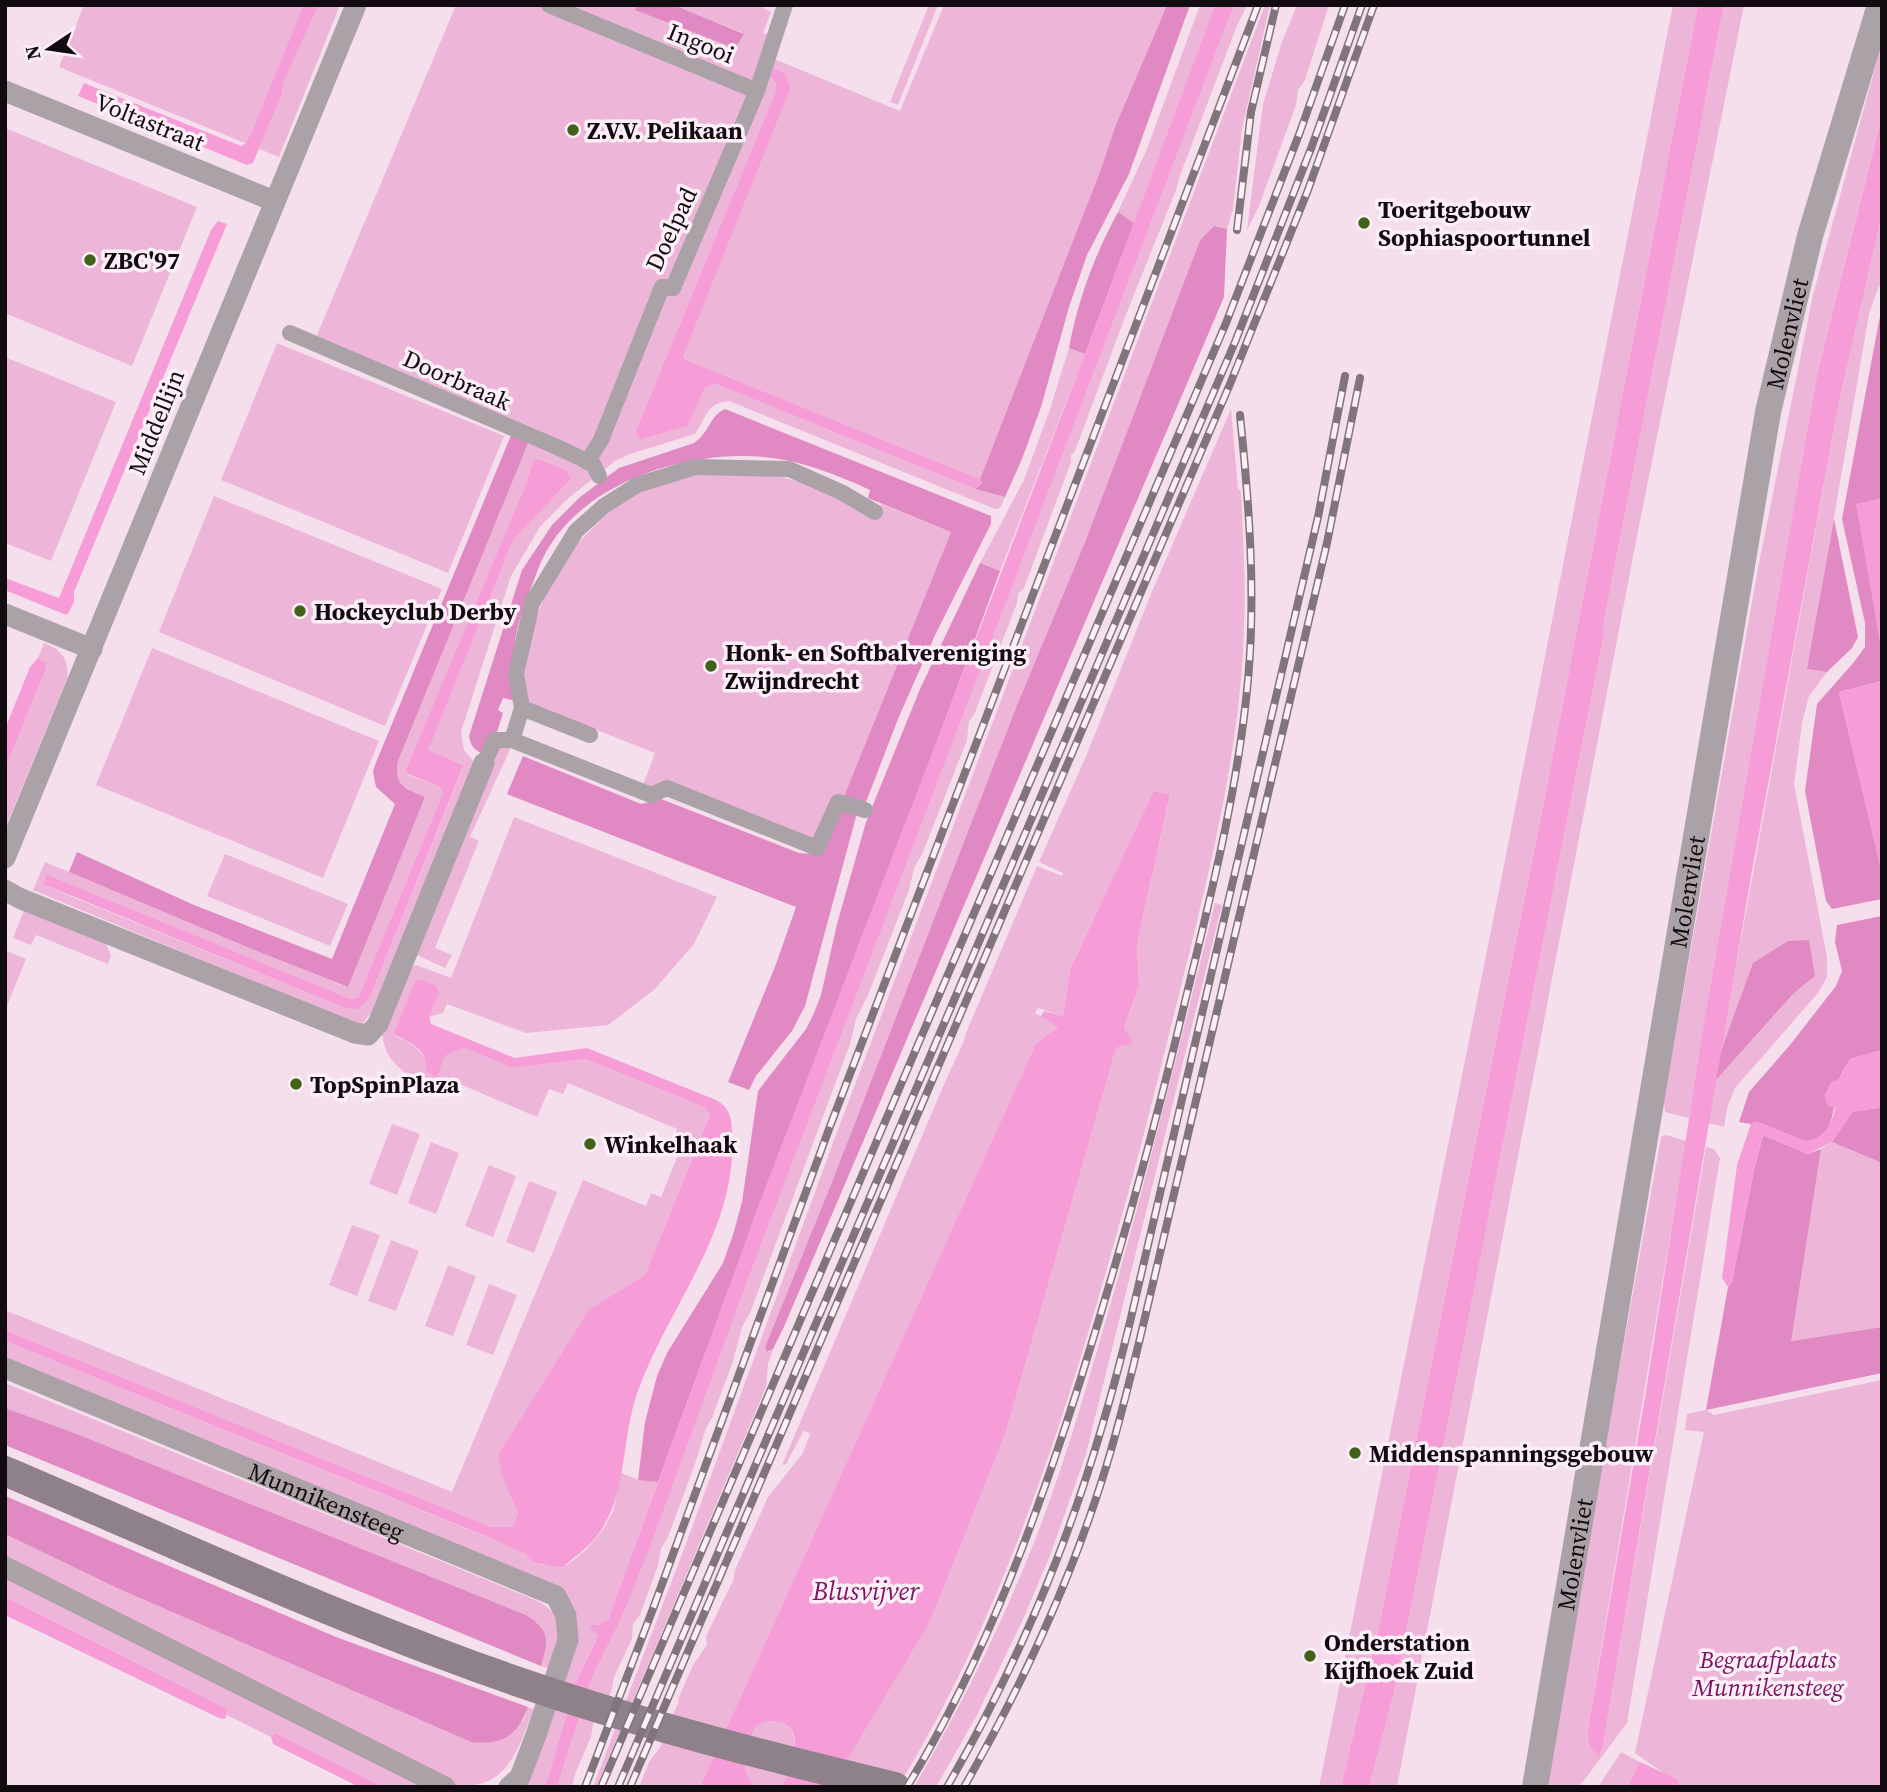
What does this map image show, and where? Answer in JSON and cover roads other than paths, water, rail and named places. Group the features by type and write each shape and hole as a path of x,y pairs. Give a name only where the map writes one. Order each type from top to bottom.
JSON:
{"main road":[{"path":"5,1471 445,1656 698,1737 895,1787"}],"street":[{"name":"Middellijn","path":"5,858 356,5"},
{"name":"Ingooi","path":"550,5 757,91"},
{"name":"Doelpad","path":"587,462 601,439 662,287 673,288 757,91 785,5"},
{"name":"Molenvliet","path":"1535,1787 1768,412 1810,236 1880,5"},
{"name":"Voltastraat","path":"5,91 274,201"},
{"name":"Doorbraak","path":"290,332 593,464 599,476"},
{"path":"512,740 522,708 516,674 532,603 576,531 604,506 637,485 695,467 789,469 841,492 875,512"},
{"path":"5,614 92,649"},
{"path":"522,708 590,735"},
{"path":"5,890 19,898 355,1033 368,1035 378,1024 495,740 512,740 651,795 667,789 817,848 838,802 865,810"},
{"name":"Munnikensteeg","path":"5,1368 556,1597 566,1616 568,1640 520,1777 509,1787"},
{"path":"5,1567 445,1787"}],"water":[{"path":"304,5 318,5 284,81 281,95 253,163 247,165 78,96 84,83 241,146 251,134"},
{"path":"1215,5 1234,5 747,1282 651,1545 622,1617 592,1677 557,1787 545,1787 578,1677 598,1635 590,1628 591,1625 600,1625 608,1620 759,1204 1085,354"},
{"path":"1698,5 1724,5 1603,626 1604,634 1433,1497 1393,1696 1369,1787 1341,1787 1380,1622 1544,801"},
{"path":"768,65 785,74 790,86 788,95 683,357 980,479 982,482 975,489 716,384 705,387 688,426 640,439 635,433 775,93 776,84 771,77 764,75"},
{"path":"1882,116 1882,214 1839,402 1752,871 1599,1756 1590,1748 1587,1735 1646,1391 1703,1030 1817,375"},
{"path":"218,221 227,224 74,592 74,602 68,614 5,590 5,578 59,598 211,230"},
{"path":"540,459 567,470 571,479 513,540 428,750 463,767 370,997 358,1009 345,1008 43,884 47,875 350,999 358,998 443,793 440,787 408,774 406,770 526,484 533,461"},
{"path":"1882,498 1882,653 1856,504"},
{"path":"38,658 46,663 46,669 5,769 5,729 30,667"},
{"path":"1882,681 1882,873 1839,692"},
{"name":"Blusvijver","path":"1154,791 1170,795 1137,943 1139,986 1124,1028 1132,1041 1131,1044 1116,1048 1005,1435 930,1622 831,1787 780,1787 790,1770 795,1741 788,1726 771,1721 756,1727 750,1739 745,1767 749,1779 756,1787 700,1787 1036,1044 1058,1027 1041,1016 1044,1011 1063,1016 1070,969"},
{"path":"419,979 436,986 439,993 429,1016 431,1024 515,1058 587,1048 716,1100 728,1111 731,1120 731,1170 724,1203 699,1266 639,1388 615,1500 607,1521 594,1540 563,1566 534,1562 526,1554 488,1537 5,1341 5,1330 491,1527 513,1527 518,1513 502,1475 498,1455 589,1310 645,1275 710,1115 706,1108 586,1059 513,1068 464,1048 445,1056 437,1077 426,1072 425,1058 418,1048 394,1034 415,981"},
{"path":"1882,1050 1882,1107 1853,1112 1832,1142 1808,1154 1763,1135 1732,1282 1728,1287 1722,1278 1737,1165 1751,1124 1757,1122 1805,1141 1817,1138 1829,1126 1834,1114 1835,1108 1828,1106 1824,1096 1831,1082 1839,1079 1850,1059"},
{"path":"5,1597 222,1706 228,1710 225,1719 5,1615"},
{"path":"276,1733 384,1787 359,1787 273,1744 271,1737"},
{"path":"1640,1762 1677,1779 1679,1787 1627,1787"}],"railway":[{"path":"585,1787 829,1129 1258,5"},
{"path":"1237,230 1251,112 1276,5"},
{"path":"601,1787 1226,323 1300,132 1345,5"},
{"path":"618,1787 1235,342 1312,146 1362,5"},
{"path":"630,1787 1230,384 1308,190 1374,5"},
{"path":"947,1787 1007,1674 1033,1618 1077,1504 1114,1385 1318,517 1345,376"},
{"path":"964,1787 1023,1675 1058,1598 1089,1520 1113,1442 1142,1330 1327,543 1360,378"},
{"path":"907,1787 961,1689 984,1639 1046,1484 1119,1252 1176,1039 1228,816 1248,680 1250,548 1240,415"}],"place":[{"name":"Z.V.V. Pelikaan","path":"573,130"},
{"name":"Toeritgebouw Sophiaspoortunnel","path":"1364,223"},
{"name":"ZBC'97","path":"90,260"},
{"name":"Hockeyclub Derby","path":"300,611"},
{"name":"Honk- en Softbalvereniging Zwijndrecht","path":"711,666"},
{"name":"TopSpinPlaza","path":"296,1084"},
{"name":"Winkelhaak","path":"590,1144"},
{"name":"Middenspanningsgebouw","path":"1355,1453"},
{"name":"Onderstation Kijfhoek Zuid","path":"1310,1656"}],"park label":[{"name":"Begraafplaats Munnikensteeg","path":"1768,1673"}]}
